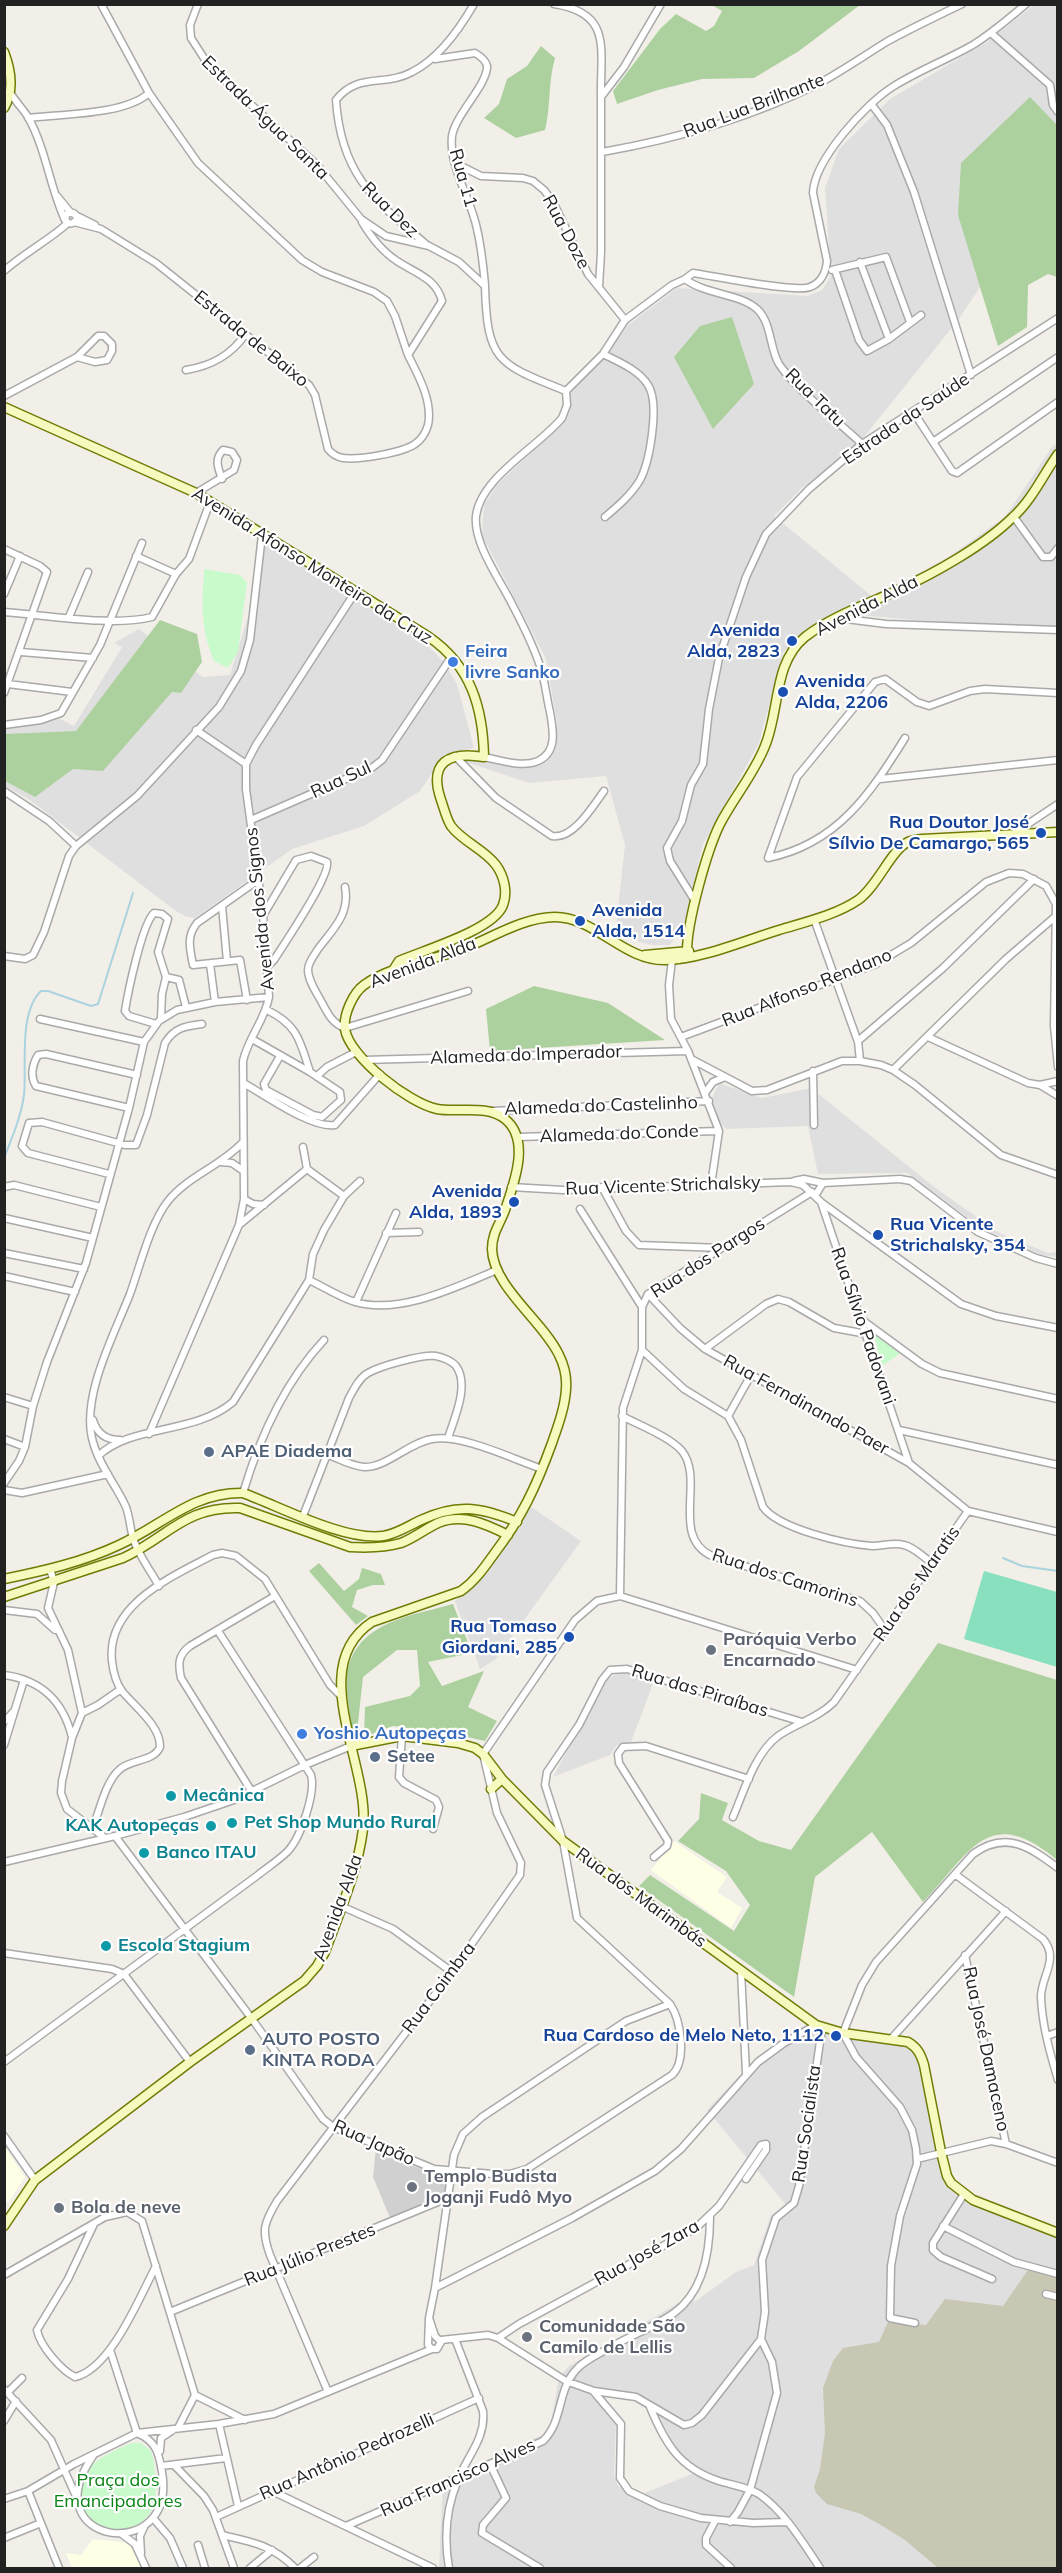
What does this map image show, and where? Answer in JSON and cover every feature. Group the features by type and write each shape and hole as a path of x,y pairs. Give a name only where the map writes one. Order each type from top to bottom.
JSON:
{"street":[{"path":"101,4 149,93 198,163 302,260 322,272 374,292 387,301 395,316 408,355"},
{"name":"Estrada Água Santa","path":"198,4 190,25 191,38 202,57 229,86 317,165 361,219 386,236 429,246 459,262 485,286"},
{"name":"Rua Dez","path":"429,246 377,201 360,181 347,158 339,132 336,100 350,86 360,82 403,76 435,59 474,4"},
{"path":"554,4 589,15 600,35 602,152 599,287"},
{"path":"601,97 624,67 661,4"},
{"name":"Rua Lua Brilhante","path":"602,152 661,141 717,124 799,92 830,77 896,37 962,4"},
{"path":"392,972 399,961 476,929 498,914 504,904 505,891 496,865 452,827 437,789 436,776 440,767 447,759 470,755 529,764 546,755 551,747 553,736 551,720 539,664 477,531 476,517 479,504 497,478 562,418 567,405 566,391 603,354 626,320 672,285 693,273 796,289 807,289 815,285 826,271 827,251 813,194 813,184 824,159 834,145 892,87 991,33 1026,4"},
{"path":"991,33 1050,85 1053,105 1058,112"},
{"path":"4,52 10,65 11,94 4,108"},
{"name":"Rua 11","path":"435,59 475,53 485,60 487,67 484,77 452,135 455,163 475,219 482,251 485,286"},
{"path":"1050,85 1058,84"},
{"path":"28,118 117,107 135,103 149,93"},
{"path":"4,271 18,258 56,234 71,219 57,196 28,118 11,94"},
{"path":"872,105 887,125 914,192 971,375"},
{"name":"Rua Doze","path":"455,163 481,176 523,178 544,190 553,202 588,274 626,320"},
{"name":"Estrada de Baixo","path":"71,219 97,228 156,263 313,390 328,449 332,454 344,458 395,452 418,442 424,435 429,416 427,401 422,384 408,355"},
{"path":"361,219 369,234 386,252 425,276 440,292 442,301 438,309 408,355"},
{"path":"826,271 883,256 888,259 910,322"},
{"path":"860,262 889,339"},
{"path":"835,270 862,347 871,351 921,315"},
{"name":"Rua Tatu","path":"685,279 699,288 749,303 757,309 767,325 779,364 862,444"},
{"path":"485,286 486,323 490,340 497,353 508,365 522,373 566,391"},
{"name":"Estrada da Saúde","path":"696,903 670,861 667,848 682,820 691,785 703,764 713,680 742,589 755,555 775,522 809,489 862,444 914,413 1058,318"},
{"path":"4,396 77,357 98,336 104,336 112,344 112,351 107,360 95,362 77,357"},
{"path":"186,370 202,368 227,356 245,336"},
{"path":"603,354 621,363 648,383 653,394 654,407 645,467 641,477 622,503 605,517"},
{"path":"933,442 1058,357"},
{"path":"914,413 952,471 957,473 1058,402"},
{"name":"Avenida Afonso Monteiro da Cruz","path":"4,407 196,493 435,641 452,655 463,669 475,697 484,742 484,757"},
{"name":"Avenida Alda","path":"674,957 687,933 720,824 765,746 788,660 795,648 806,637 838,618 923,578 994,532 1014,517 1058,454"},
{"path":"196,493 222,478"},
{"path":"4,612 136,621 152,617 176,574 189,560 210,502"},
{"path":"1014,517 1043,557 1051,557 1058,548"},
{"path":"4,956 25,959 33,955 38,948 64,866 76,846 137,796 219,707 241,671 250,639 262,535"},
{"path":"4,725 41,720 61,713 93,658 142,543"},
{"path":"4,549 45,569 47,573 21,652 4,693"},
{"path":"4,594 20,556"},
{"path":"136,556 176,574"},
{"path":"69,617 88,572"},
{"path":"196,730 246,764 356,591"},
{"path":"838,618 886,624 1058,630"},
{"path":"21,652 93,658"},
{"name":"Rua Sul","path":"251,820 366,770 382,760 452,655"},
{"path":"905,738 880,779 841,823 828,834 786,855 768,858 797,777 875,682 885,679 917,702 929,706 970,691 985,689 1058,693"},
{"path":"8,684 72,692"},
{"path":"455,756 496,798 552,836 558,837 569,832 604,791"},
{"path":"880,779 1058,760"},
{"name":"Avenida dos Signos","path":"149,1434 239,1225 244,1199 242,1170 245,1084 243,1061 267,1010 269,997 263,914 246,789 246,764"},
{"path":"4,791 49,821 76,846"},
{"path":"1016,832 1058,804"},
{"path":"704,952 814,919 860,899 906,843 922,839 1016,832 1056,833"},
{"path":"263,914 299,858 317,857 327,862 327,870 321,883 274,960 266,968"},
{"name":"Rua Alfonso Rendano","path":"681,1037 876,964 897,953 973,891 997,876 1016,874 1034,879"},
{"path":"246,1000 240,960 194,964 189,941 190,931 197,922 258,879"},
{"path":"858,1042 943,968 1034,879 1046,886 1054,898 1056,916 1054,1026 1058,1066"},
{"path":"345,887 347,900 344,913 309,962 308,972 328,1014 339,1026 345,1028 468,991"},
{"path":"222,906 227,961"},
{"path":"156,1024 129,1017 126,1011 140,946 154,913 162,914 168,919 158,952 166,977 162,993 161,1018"},
{"path":"893,1070 1006,959 1056,916"},
{"name":"Avenida Alda","path":"345,1028 351,1001 362,986 392,972 460,950 537,919 554,917 574,921 626,950 655,960 697,956 704,952"},
{"path":"814,919 858,1042 860,1061"},
{"name":"Avenida Alda","path":"687,933 687,951"},
{"name":"Avenida Alda","path":"674,957 687,951 704,952"},
{"path":"674,957 668,1003 671,1019 688,1051 719,1131 711,1185"},
{"path":"210,964 215,1002"},
{"path":"166,977 179,980 186,1007"},
{"path":"4,1483 19,1461 25,1447 33,1406 84,1269 129,1108 144,1042 161,1018 186,1007 269,997"},
{"path":"267,1010 294,1028 310,1072"},
{"path":"40,1019 144,1042"},
{"path":"109,1174 28,1153 22,1146 29,1123 42,1122 130,1146 136,1145 160,1060 171,1034 178,1029 202,1024"},
{"path":"309,1280 356,1302 389,1304 424,1298 497,1270 493,1252 494,1236 496,1226 504,1212 519,1159 518,1137 504,1118 492,1111 447,1110 425,1106 410,1099 356,1053 345,1028"},
{"path":"928,1037 1019,1079 1040,1085 1058,1096"},
{"path":"252,1039 317,1076 340,1092 342,1097 330,1112 322,1117 313,1115 264,1088 280,1056"},
{"name":"Alameda do Imperador","path":"364,1060 688,1051"},
{"path":"317,1076 327,1067 356,1053"},
{"path":"129,1108 36,1086 32,1080 34,1064 38,1055 46,1054 137,1075"},
{"path":"691,1059 752,1090 766,1090 842,1061 860,1061 893,1070 1001,1155 1058,1175"},
{"path":"813,1071 814,1125"},
{"path":"245,1084 311,1121 329,1126 335,1125 380,1074"},
{"path":"705,1093 713,1082 725,1077"},
{"path":"1040,1085 1058,1080"},
{"name":"Alameda do Castelinho","path":"492,1111 709,1101"},
{"name":"Alameda do Conde","path":"518,1137 719,1131"},
{"path":"159,1587 133,1538 132,1525 126,1509 98,1456 91,1431 90,1413 104,1362 159,1215 176,1191 220,1162 243,1142"},
{"path":"303,1147 306,1169 344,1196"},
{"path":"220,1162 232,1162 242,1170"},
{"path":"239,1225 306,1169"},
{"path":"791,1182 804,1179 823,1183 900,1179 911,1181 978,1232 1036,1258 1058,1264"},
{"path":"98,1456 124,1441 207,1418 221,1412 233,1402 309,1280 317,1243 344,1196 360,1182"},
{"name":"Rua Vicente Strichalsky","path":"511,1187 563,1190 791,1182 803,1185 813,1194"},
{"path":"813,1194 823,1183"},
{"path":"4,1187 14,1185 101,1207"},
{"path":"602,1187 626,1231 639,1245 724,1248"},
{"name":"Rua Sílvio Padovani","path":"813,1194 821,1202 909,1462"},
{"name":"Rua dos Pargos","path":"620,1596 622,1416 625,1396 642,1350 642,1307 648,1294 813,1194"},
{"path":"244,1199 253,1204 265,1205"},
{"path":"821,1202 961,1304 996,1316 1058,1328"},
{"path":"580,1209 642,1307"},
{"path":"356,1302 396,1213"},
{"path":"4,1218 93,1238"},
{"path":"386,1233 419,1232"},
{"path":"4,1253 84,1269"},
{"name":"Avenida Alda","path":"4,2226 35,2180 190,2062 304,1981 325,1952 359,1854 363,1827 362,1803 342,1697 342,1666 351,1640 360,1629 382,1617 461,1591 471,1584 508,1535 531,1498 565,1397 564,1367 544,1329 497,1270"},
{"path":"4,1275 75,1292"},
{"name":"Rua Ferndinando Paer","path":"648,1294 680,1328 705,1349 909,1462 968,1511"},
{"path":"705,1349 766,1304 778,1299 789,1302 834,1328 867,1334"},
{"path":"862,1320 922,1364 940,1373 1058,1399"},
{"path":"243,1493 257,1449 278,1405 306,1359 324,1340"},
{"path":"642,1350 684,1389 728,1416 741,1440 763,1507 770,1516 783,1523 844,1541 874,1546 904,1544 932,1563"},
{"path":"303,1516 329,1455 349,1398 361,1379 368,1373 434,1355 447,1359 456,1366 460,1379 460,1395 448,1438"},
{"path":"728,1416 751,1375"},
{"path":"4,1397 33,1406"},
{"path":"90,1413 95,1427 104,1437 124,1441"},
{"name":"Rua dos Camorins","path":"622,1416 668,1441 682,1452 688,1468 692,1537 700,1550 712,1556 860,1601 873,1613 885,1630"},
{"path":"899,1430 1058,1465"},
{"path":"329,1455 364,1467 385,1461 423,1442 448,1438 542,1469"},
{"path":"4,1439 25,1447"},
{"path":"4,1490 22,1493 108,1474"},
{"path":"4,1579 50,1569 97,1554 133,1538 197,1500 230,1492 243,1493 333,1529 362,1536 382,1536 398,1532 434,1514 465,1507 482,1510 517,1522"},
{"path":"4,1597 54,1582 139,1551 188,1517 220,1507 240,1508 264,1515 350,1547 368,1548 402,1542 452,1519 485,1524 508,1535"},
{"path":"968,1511 1058,1532"},
{"name":"Rua dos Maratis","path":"733,1817 749,1779 768,1746 777,1737 825,1710 857,1670 968,1511"},
{"path":"93,1827 117,1771 133,1762 154,1755 160,1747 154,1729 121,1689 113,1669 111,1645 113,1636 131,1606 206,1559 222,1553 236,1556 257,1571 330,1685 342,1697"},
{"path":"37,1614 47,1603 54,1582 50,1569"},
{"path":"252,1792 181,1678 178,1666 179,1658 184,1651 275,1596"},
{"path":"4,1862 184,1817 252,1792 304,1765 351,1746 402,1736 470,1746 483,1754 574,1620 597,1601 620,1596 857,1670"},
{"path":"47,1603 70,1658 82,1713 72,1738 61,1792 67,1809 105,1838"},
{"path":"4,1610 37,1614 58,1632"},
{"path":"4,2062 289,1850 299,1834 313,1789 311,1774 218,1631"},
{"name":"Rua das Piraíbas","path":"564,1841 545,1785 547,1772 579,1725 602,1680 610,1670 627,1669 802,1722"},
{"path":"4,1675 36,1684 60,1705 68,1719 72,1738"},
{"path":"4,1745 24,1680"},
{"path":"82,1713 121,1689"},
{"path":"4,1722 16,1709"},
{"path":"402,1736 399,1777 404,1783 436,1800 439,1807 433,1829"},
{"path":"654,1857 667,1846 668,1841 619,1763 618,1754 623,1747 646,1746 749,1779"},
{"name":"Rua dos Marimbás","path":"483,1754 502,1779 564,1841 819,2027"},
{"name":"Rua Coimbra","path":"328,2392 275,2269 264,2237 267,2217 495,1914 522,1872 521,1863 496,1814 483,1754"},
{"path":"490,1789 502,1779"},
{"name":"Rua Japão","path":"115,1836 252,2019 314,2109 333,2127 434,2169 510,2174 527,2169 672,2075 680,2061 680,2032 670,2004 577,1918 564,1841"},
{"path":"843,2033 862,1985 876,1962 967,1860 980,1849 1009,1842 1024,1845 1058,1868"},
{"path":"956,1875 1043,1939 1049,1947 1050,1963 1041,1997 1047,2036 1058,2080"},
{"path":"341,1906 393,1929 452,1972"},
{"path":"891,2039 1006,1911"},
{"path":"4,1953 112,1969 124,1974 190,2062"},
{"name":"Rua José Damaceno","path":"966,1955 1006,2144"},
{"path":"741,1971 746,2073"},
{"path":"429,2345 429,2318 450,2197 452,2171 458,2144 471,2125 626,2021 670,2004"},
{"path":"435,2288 572,2218 655,2171 681,2149 746,2073 769,2053 819,2027 908,2043 921,2055 947,2176 964,2194 989,2207 1058,2233"},
{"name":"Rua Socialista","path":"761,2339 765,2312 762,2260 776,2218 794,2203 797,2193 806,2150 819,2027"},
{"path":"1047,2036 1058,2032"},
{"path":"843,2033 856,2057 887,2090 903,2112 912,2130 917,2159 900,2217 891,2276 890,2318 915,2323"},
{"path":"4,2136 35,2180"},
{"path":"917,2159 991,2141 1006,2144 1058,2163"},
{"name":"Rua José Zara","path":"498,2338 558,2302 682,2237 710,2217 760,2145 766,2144 766,2150 746,2179"},
{"path":"964,2194 933,2243 935,2253 992,2279"},
{"name":"Rua Júlio Prestes","path":"170,2312 450,2197"},
{"path":"4,2275 94,2223 116,2213 127,2212 142,2221 195,2395 178,2428 164,2434 160,2440 163,2494 153,2518 145,2525 123,2535 109,2534 94,2527 81,2510 51,2440 6,2391 22,2378"},
{"path":"566,2381 585,2362 673,2314 690,2297 699,2280 708,2247 710,2217"},
{"path":"94,2223 68,2279 38,2327 37,2334 50,2353 69,2373 75,2377 83,2374 110,2350 156,2266"},
{"path":"944,2226 1014,2262 1058,2274"},
{"path":"1046,2294 1058,2297"},
{"path":"429,2318 439,2340 439,2348 429,2345"},
{"path":"4,2499 28,2491 65,2469 137,2433 219,2424 274,2414 421,2354 429,2345 439,2340 488,2335 498,2338 566,2381 594,2391 628,2394 680,2424 692,2423 718,2396 761,2339 772,2362 777,2393 750,2490 730,2522"},
{"path":"449,2568 446,2532 448,2512 458,2478 482,2434 484,2416 479,2398 454,2339"},
{"path":"110,2350 137,2433 153,2441 160,2458"},
{"name":"Rua Francisco Alves","path":"346,2526 537,2444 548,2436 556,2422 566,2381"},
{"path":"594,2391 621,2424 619,2471 625,2486 660,2505 715,2521 767,2524 787,2522"},
{"path":"195,2395 245,2420"},
{"name":"Rua Antônio Pedrozelli","path":"216,2517 479,2398"},
{"path":"4,2421 16,2401"},
{"path":"650,2406 666,2443 687,2464 704,2475 750,2490 771,2504 820,2568"},
{"path":"219,2424 238,2506"},
{"path":"76,2497 80,2478 93,2456"},
{"path":"161,2466 226,2458"},
{"path":"490,2464 506,2499 483,2525 482,2533 540,2568"},
{"path":"174,2465 204,2496 216,2517 234,2568"},
{"path":"28,2491 59,2568"},
{"path":"272,2491 433,2568"},
{"path":"153,2518 170,2538 183,2568"},
{"path":"715,2521 706,2538 706,2545 731,2568"},
{"path":"4,2538 41,2523"},
{"path":"141,2556 140,2541 145,2525"},
{"path":"123,2535 135,2544 146,2568"},
{"path":"222,2535 282,2554 295,2568"},
{"path":"198,2545 206,2568"},
{"path":"250,2568 272,2550"},
{"path":"300,2568 314,2557"}],"shaded area":[{"path":"1034,5 1057,5 1058,164 1050,181 959,319 859,443 803,487 774,516 873,597 947,558 1005,517 1052,447 1057,444 1057,628 937,622 837,613 805,631 783,653 759,743 703,844 683,928 670,945 652,945 615,936 625,845 606,776 529,783 451,757 529,767 546,761 554,749 557,722 546,659 482,535 484,505 497,485 562,423 570,410 570,394 602,359 628,325 677,288 808,296 822,290 831,276 825,188 839,149 890,99 987,42"},
{"path":"257,537 425,643 444,662 457,684 474,748 445,755 420,791 364,826 292,849 195,918 187,917 30,800 5,786 5,729 60,719 74,726 122,647 114,643 139,629 203,677 230,675 250,610"},
{"path":"719,1083 762,1098 811,1088 933,1186 999,1233 1048,1253 1057,1252 1057,1257 1041,1255 980,1227 907,1173 818,1174 808,1126 726,1129 712,1113 711,1100"},
{"path":"531,1507 581,1541 495,1660 480,1669 455,1601 483,1574"},
{"path":"620,1672 654,1681 631,1742 617,1745 610,1755 553,1777 606,1680"},
{"path":"674,1841 727,1877 717,1892 742,1908 731,1928 651,1870"},
{"path":"814,2024 898,2041 913,2050 920,2062 942,2175 955,2191 1057,2234 1057,2568 439,2568 443,2481 542,2435 551,2422 559,2378 569,2366 679,2303 696,2301 736,2272 754,2265 771,2215 787,2206 707,2110 758,2056","holes":["586,2391 637,2399 646,2406 667,2448 697,2472 637,2496 618,2486 614,2476 616,2422"]},
{"path":"4,2146 25,2177 8,2203 5,2199"},
{"name":"Templo Budista Joganji Fudô Myo","path":"376,2148 407,2164 449,2178 446,2196 390,2218 373,2177"},
{"path":"1028,2270 1057,2277 1057,2568 938,2568 905,2540 881,2525 861,2514 827,2504 816,2493 814,2487 820,2469 825,2433 823,2388 833,2361 843,2348 879,2342 888,2322 926,2325 945,2299 1003,2306"},
{"path":"93,2539 131,2543 141,2568 72,2568 66,2553 81,2555"}],"green space":[{"path":"712,5 860,5 799,51 754,78 702,79 658,90 617,104 613,91 660,29 676,14 706,31 714,26 722,11"},
{"path":"541,46 555,58 545,130 516,138 484,118 499,104 507,79 527,66"},
{"path":"1030,97 1057,125 1057,277 1048,274 1028,285 1027,327 998,346 958,215 961,163"},
{"path":"732,317 754,384 713,429 674,357 700,326"},
{"path":"204,569 240,575 247,582 238,652 228,668 214,661 206,637 203,606"},
{"path":"160,620 197,634 202,662 181,693 172,692 103,771 73,769 35,797 5,781 6,734 76,731"},
{"path":"534,986 608,1003 665,1040 490,1051 486,1009"},
{"path":"874,1334 902,1352 882,1366"},
{"path":"319,1563 344,1591 359,1579 362,1568 381,1574 385,1585 373,1585 357,1590 352,1607 368,1616 356,1625 309,1571"},
{"path":"984,1571 1057,1592 1057,1667 964,1639"},
{"path":"453,1604 472,1653 428,1662 442,1686 484,1671 468,1707 497,1721 485,1741 393,1726 364,1737 365,1707 410,1696 420,1686 417,1650 397,1650 363,1677 357,1732 352,1730 347,1695 347,1674 352,1657 361,1643 373,1632 387,1624"},
{"path":"938,1643 1057,1680 1057,1860 1033,1843 1013,1835 996,1835 981,1841 968,1852 923,1902 872,1832 815,1877 794,1997 639,1886 650,1875 734,1931 750,1905 726,1871 678,1841 699,1819 701,1793 728,1803 722,1820 759,1841 791,1850"},
{"name":"Praça dos Emancipadores","path":"131,2443 141,2443 151,2451 156,2479 155,2500 150,2513 140,2523 129,2528 104,2527 93,2520 85,2510 81,2485 88,2470 97,2461"}],"waterway":[{"path":"4,1158 23,1103 26,1026 34,1001 41,991 48,991 91,1006 98,1004 133,893"},
{"path":"1003,1558 1022,1566 1058,1571"}],"place":[{"name":"Avenida Alda, 2823","path":"792,641"},
{"name":"Feira livre Sanko","path":"453,662"},
{"name":"Avenida Alda, 2206","path":"783,692"},
{"name":"Rua Doutor José Sílvio De Camargo, 565","path":"1041,833"},
{"name":"Avenida Alda, 1514","path":"580,921"},
{"name":"Avenida Alda, 1893","path":"514,1202"},
{"name":"Rua Vicente Strichalsky, 354","path":"878,1235"},
{"name":"APAE Diadema","path":"209,1452"},
{"name":"Rua Tomaso Giordani, 285","path":"569,1637"},
{"name":"Paróquia Verbo Encarnado","path":"711,1650"},
{"name":"Yoshio Autopeças","path":"302,1734"},
{"name":"Setee","path":"375,1757"},
{"name":"Mecânica","path":"171,1796"},
{"name":"Pet Shop Mundo Rural","path":"232,1823"},
{"name":"KAK Autopeças","path":"211,1826"},
{"name":"Banco ITAU","path":"144,1853"},
{"name":"Escola Stagium","path":"106,1946"},
{"name":"Rua Cardoso de Melo Neto, 1112","path":"836,2036"},
{"name":"AUTO POSTO KINTA RODA","path":"250,2050"},
{"name":"Templo Budista Joganji Fudô Myo","path":"412,2187"},
{"name":"Bola de neve","path":"59,2208"},
{"name":"Comunidade São Camilo de Lellis","path":"527,2337"}]}
